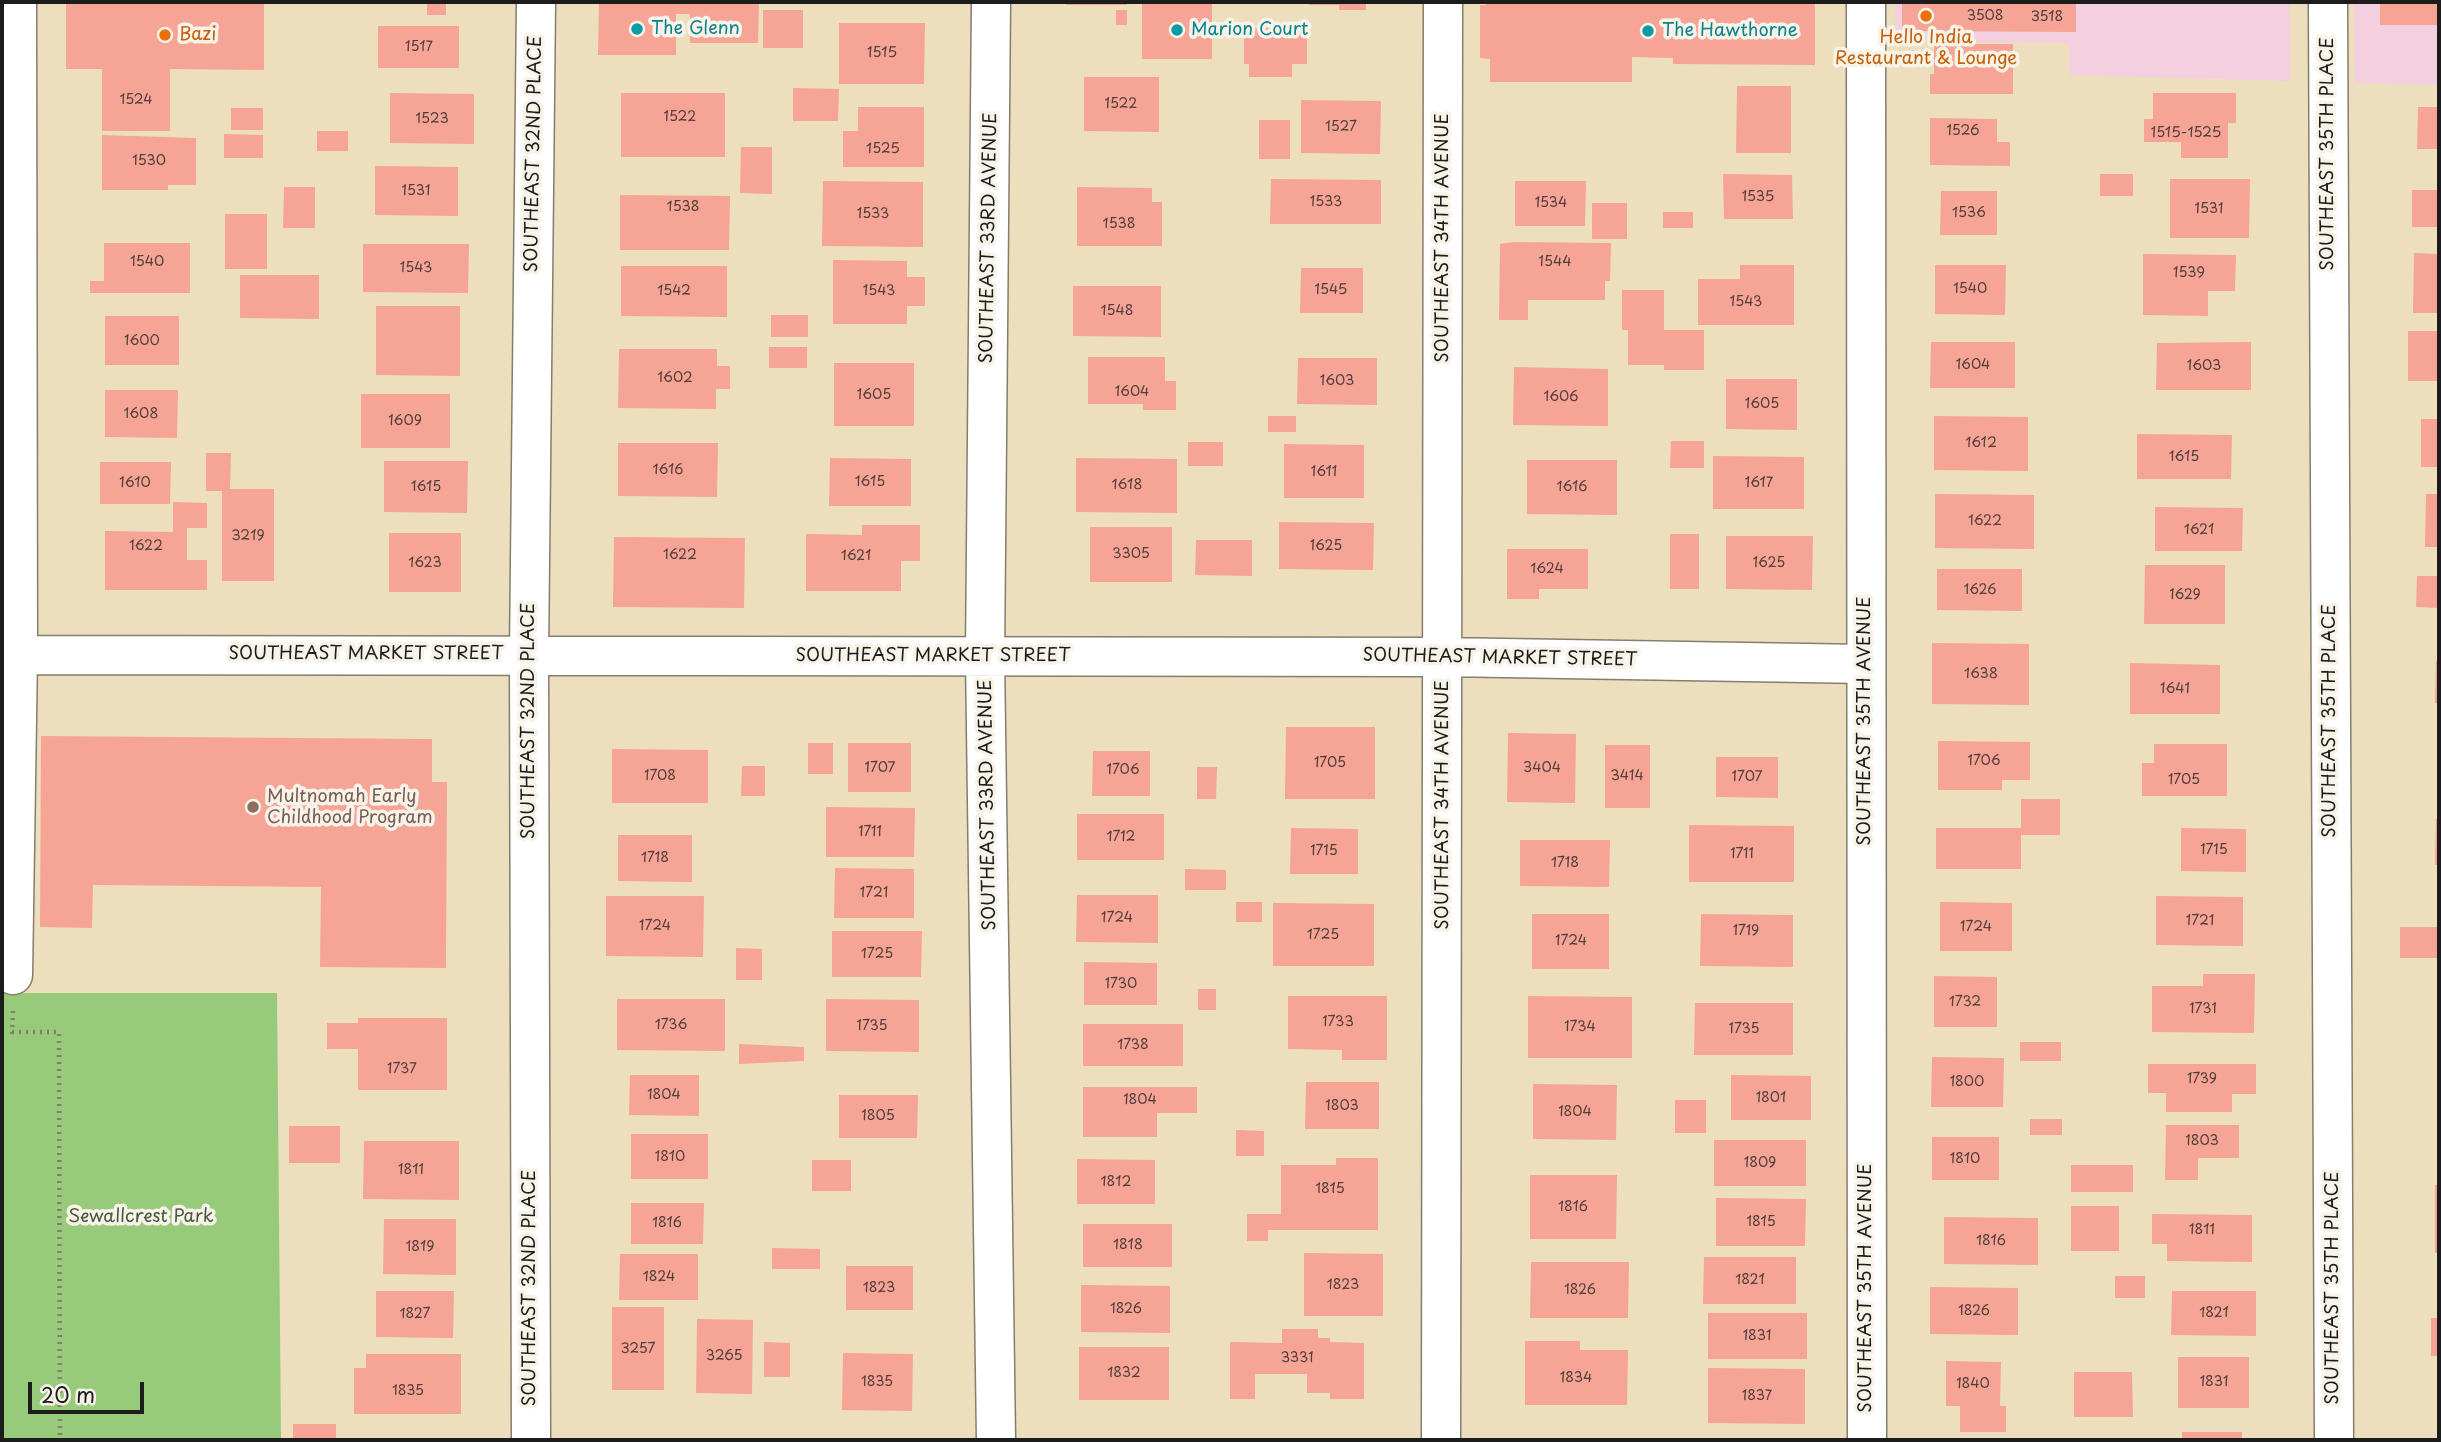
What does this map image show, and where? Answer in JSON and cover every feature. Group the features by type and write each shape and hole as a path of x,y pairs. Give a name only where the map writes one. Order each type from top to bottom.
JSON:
{"street":[{"path":"13,975 10,655 17,2"},
{"name":"SOUTHEAST 32ND PLACE","path":"531,1440 529,654 536,2"},
{"name":"SOUTHEAST 33RD AVENUE","path":"991,2 985,657 996,1440"},
{"name":"SOUTHEAST 34TH AVENUE","path":"1441,1440 1443,2"},
{"name":"SOUTHEAST 35TH AVENUE","path":"1866,2 1867,1440"},
{"name":"SOUTHEAST 35TH PLACE","path":"2328,2 2334,1440"},
{"name":"SOUTHEAST MARKET STREET","path":"10,655 1444,657 1865,664"}],"path":[{"path":"13,975 12,1032 59,1032 60,1440"}],"shaded area":[{"path":"1895,2 2290,2 2290,81 2070,75 2069,43 1896,41"},
{"path":"2354,2 2439,2 2439,85 2355,83"}],"green space":[{"name":"Sewallcrest Park","path":"2,993 277,993 281,1440 2,1440"}],"building":[{"name":"Bazi","path":"66,2 264,2 264,70 170,69 170,131 102,131 102,69 66,69"},
{"path":"427,2 446,2 446,15 427,15"},
{"name":"The Glenn","path":"599,2 759,2 758,43 690,43 690,14 676,14 676,55 598,55"},
{"path":"1066,2 1127,2 1127,5 1066,5"},
{"name":"Marion Court","path":"1142,2 1212,2 1212,59 1142,59"},
{"path":"1309,2 1366,2 1366,10 1339,10 1339,5 1309,5"},
{"name":"The Hawthorne","path":"1486,2 1815,2 1815,65 1673,64 1673,58 1632,57 1632,82 1490,82 1490,59 1480,58 1480,5 1486,5"},
{"path":"1902,2 2076,2 2076,32 1902,31"},
{"path":"2380,2 2439,2 2439,25 2380,25"},
{"path":"763,10 803,10 803,48 763,48"},
{"path":"1116,10 1127,10 1127,25 1116,25"},
{"path":"839,23 925,23 924,84 839,84"},
{"path":"378,26 459,26 459,68 378,68"},
{"path":"1244,28 1307,28 1307,64 1292,64 1292,77 1249,77 1249,64 1244,64"},
{"path":"1934,44 2013,44 2013,94 1930,94 1930,74 1934,74"},
{"path":"1084,77 1159,77 1159,132 1084,131"},
{"path":"1737,86 1791,86 1791,153 1736,153"},
{"path":"793,88 839,89 838,121 793,121"},
{"path":"390,93 474,94 474,144 390,143"},
{"path":"621,93 725,93 725,157 621,157"},
{"path":"2153,93 2236,93 2236,123 2228,123 2228,158 2181,158 2181,142 2144,142 2144,119 2153,119"},
{"path":"1301,100 1381,101 1380,154 1301,153"},
{"path":"858,107 924,107 924,167 843,167 843,131 858,131"},
{"path":"2418,107 2439,107 2439,149 2417,149"},
{"path":"231,108 263,108 263,130 231,130"},
{"path":"1930,118 1997,119 1997,142 2010,142 2010,166 1930,165"},
{"path":"1259,120 1290,120 1290,159 1259,159"},
{"path":"317,131 348,131 348,151 317,151"},
{"path":"224,134 263,135 263,158 224,158"},
{"path":"102,135 196,138 196,185 168,185 168,190 102,190"},
{"path":"741,147 772,147 772,194 740,193"},
{"path":"375,166 458,167 458,216 375,215"},
{"path":"1723,174 1792,175 1793,219 1724,219"},
{"path":"2100,174 2133,174 2133,196 2100,196"},
{"path":"1271,179 1381,180 1381,224 1270,224"},
{"path":"2170,179 2250,179 2249,238 2170,238"},
{"path":"823,181 923,182 923,247 822,246"},
{"path":"1515,181 1586,181 1585,226 1515,226"},
{"path":"284,187 315,187 315,228 283,228"},
{"path":"1077,187 1152,188 1152,202 1162,202 1162,246 1077,246"},
{"path":"2412,190 2439,190 2439,227 2412,227"},
{"path":"1941,191 1997,191 1997,235 1940,235"},
{"path":"620,195 730,196 729,250 620,250"},
{"path":"1592,203 1627,203 1627,239 1592,239"},
{"path":"1663,212 1693,212 1693,228 1663,228"},
{"path":"225,214 267,214 267,269 225,269"},
{"path":"104,243 190,243 190,293 90,293 90,281 104,281"},
{"path":"1611,243 1610,281 1605,281 1605,300 1528,300 1528,320 1499,320 1500,244"},
{"path":"363,244 469,244 468,293 363,292"},
{"path":"2414,253 2439,254 2439,313 2413,313"},
{"path":"2143,254 2236,255 2235,291 2208,291 2208,316 2143,315"},
{"path":"833,260 907,261 907,277 925,277 925,306 907,306 907,324 833,324"},
{"path":"1740,265 1794,265 1794,325 1698,325 1698,279 1740,279"},
{"path":"1935,265 2006,265 2005,315 1935,314"},
{"path":"621,266 727,266 727,317 621,316"},
{"path":"1301,268 1363,268 1363,313 1300,313"},
{"path":"240,275 319,275 319,319 240,318"},
{"path":"1073,286 1161,286 1161,337 1073,336"},
{"path":"1622,290 1664,290 1664,330 1704,330 1704,370 1664,370 1664,365 1628,365 1628,330 1622,330"},
{"path":"376,306 460,306 460,376 376,375"},
{"path":"771,315 808,315 808,337 771,337"},
{"path":"105,316 179,316 179,365 105,365"},
{"path":"2408,331 2439,331 2439,381 2408,381"},
{"path":"1931,342 2015,342 2015,388 1930,388"},
{"path":"2251,342 2251,390 2156,390 2157,343"},
{"path":"769,347 807,347 807,368 769,368"},
{"path":"619,349 717,349 717,366 730,366 730,389 716,389 716,409 618,408"},
{"path":"1088,357 1165,357 1165,381 1176,381 1176,410 1143,410 1143,404 1088,404"},
{"path":"1298,358 1377,358 1377,405 1297,404"},
{"path":"834,363 914,363 914,426 834,426"},
{"path":"1514,367 1608,369 1608,426 1513,425"},
{"path":"1726,379 1797,379 1797,430 1726,429"},
{"path":"105,390 178,390 177,438 105,437"},
{"path":"361,394 450,394 450,448 361,448"},
{"path":"1268,416 1296,416 1296,432 1268,432"},
{"path":"1934,416 2028,417 2028,471 1934,470"},
{"path":"2421,419 2439,419 2439,467 2421,467"},
{"path":"2137,434 2232,435 2231,479 2137,479"},
{"path":"1671,441 1704,441 1704,468 1670,468"},
{"path":"1188,442 1223,442 1223,466 1188,466"},
{"path":"618,443 718,443 717,497 618,496"},
{"path":"1284,444 1364,445 1364,498 1284,498"},
{"path":"206,453 231,453 230,489 274,489 274,581 222,581 222,491 206,491"},
{"path":"1713,456 1804,457 1804,509 1713,509"},
{"path":"830,458 911,459 911,506 829,506"},
{"path":"1076,458 1177,459 1177,513 1076,512"},
{"path":"1527,460 1617,460 1617,515 1527,514"},
{"path":"384,461 468,461 467,513 384,512"},
{"path":"100,462 171,462 170,504 100,504"},
{"path":"1935,494 2034,495 2034,549 1935,548"},
{"path":"2426,494 2439,494 2439,547 2425,547"},
{"path":"173,502 207,503 207,528 187,528 187,560 207,560 207,590 105,590 105,531 173,532"},
{"path":"2155,507 2243,508 2242,551 2155,551"},
{"path":"1279,522 1374,523 1373,570 1279,569"},
{"path":"862,525 920,525 920,561 901,561 901,591 806,591 806,534 862,535"},
{"path":"1090,527 1172,527 1172,582 1090,582"},
{"path":"389,533 461,533 461,592 389,592"},
{"path":"1670,534 1699,534 1699,589 1670,589"},
{"path":"1726,536 1813,536 1812,590 1726,589"},
{"path":"614,537 745,538 744,608 613,607"},
{"path":"1196,540 1252,540 1252,576 1195,575"},
{"path":"1507,549 1588,549 1588,589 1539,589 1539,599 1507,599"},
{"path":"2145,565 2225,565 2225,624 2144,624"},
{"path":"1937,569 2022,569 2022,611 1937,610"},
{"path":"2417,576 2439,576 2439,608 2416,607"},
{"path":"1932,643 2029,644 2029,705 1932,704"},
{"path":"2436,661 2439,661 2439,703 2435,703"},
{"path":"2130,663 2220,665 2220,714 2130,714"},
{"path":"1286,727 1375,727 1375,799 1285,799"},
{"path":"1508,733 1576,734 1575,803 1507,802"},
{"path":"41,736 432,739 432,782 447,782 446,968 320,967 321,887 93,885 92,928 40,927"},
{"path":"1938,741 2030,742 2030,780 2002,780 2002,790 1938,790"},
{"path":"808,743 833,743 833,774 808,774"},
{"path":"848,743 911,743 911,792 848,792"},
{"path":"2154,744 2227,744 2227,796 2142,796 2142,763 2154,763"},
{"path":"1605,745 1650,745 1650,808 1605,808"},
{"path":"612,749 708,750 708,803 612,803"},
{"path":"1093,751 1150,751 1150,796 1092,796"},
{"path":"1716,757 1778,757 1778,798 1716,797"},
{"path":"742,766 765,766 765,796 741,796"},
{"path":"1197,767 1217,767 1216,799 1197,799"},
{"path":"2021,799 2060,799 2060,835 2021,835 2021,869 1936,869 1936,828 2021,828"},
{"path":"826,807 915,808 914,857 826,857"},
{"path":"1077,814 1164,814 1164,860 1077,860"},
{"path":"2436,819 2439,819 2439,865 2435,865"},
{"path":"1689,825 1794,826 1794,882 1689,882"},
{"path":"1291,828 1358,829 1358,874 1290,874"},
{"path":"2181,828 2246,829 2246,872 2181,871"},
{"path":"618,835 692,835 692,882 618,881"},
{"path":"1520,840 1610,840 1609,887 1520,886"},
{"path":"835,868 914,869 914,918 834,918"},
{"path":"1185,869 1226,870 1226,890 1185,890"},
{"path":"1077,895 1158,895 1158,943 1076,942"},
{"path":"606,896 704,896 703,957 606,956"},
{"path":"2156,896 2243,897 2243,946 2156,945"},
{"path":"1236,902 1262,902 1262,922 1236,922"},
{"path":"1940,902 2012,903 2012,951 1940,951"},
{"path":"1273,903 1374,904 1374,966 1273,966"},
{"path":"1532,914 1609,914 1609,969 1532,969"},
{"path":"1701,914 1793,915 1793,967 1700,966"},
{"path":"2400,927 2439,927 2439,958 2400,958"},
{"path":"832,931 922,931 921,977 832,977"},
{"path":"736,948 762,949 762,980 736,980"},
{"path":"1084,962 1157,963 1157,1005 1084,1005"},
{"path":"2203,974 2255,974 2254,1033 2152,1032 2152,986 2203,986"},
{"path":"1934,976 1997,977 1997,1027 1934,1027"},
{"path":"1198,989 1216,989 1216,1010 1198,1010"},
{"path":"1288,996 1387,996 1387,1060 1342,1060 1342,1050 1288,1049"},
{"path":"1528,996 1632,997 1632,1058 1528,1058"},
{"path":"617,999 725,999 725,1051 617,1050"},
{"path":"826,999 919,1000 919,1052 826,1051"},
{"path":"1695,1003 1793,1003 1793,1055 1694,1055"},
{"path":"358,1018 447,1018 447,1090 358,1090 358,1049 327,1049 327,1023 358,1023"},
{"path":"1083,1024 1183,1024 1183,1066 1083,1066"},
{"path":"2020,1042 2061,1042 2061,1061 2020,1061"},
{"path":"739,1044 804,1047 804,1061 739,1064"},
{"path":"1932,1057 2004,1058 2003,1107 1931,1107"},
{"path":"2148,1064 2256,1064 2256,1094 2232,1094 2232,1112 2166,1112 2166,1093 2148,1093"},
{"path":"630,1075 699,1075 699,1116 629,1115"},
{"path":"1731,1075 1811,1076 1811,1120 1731,1120"},
{"path":"1306,1082 1379,1082 1379,1129 1305,1129"},
{"path":"1533,1084 1617,1085 1616,1140 1533,1139"},
{"path":"1083,1087 1197,1087 1197,1113 1157,1113 1157,1137 1083,1137"},
{"path":"839,1095 918,1095 917,1138 839,1138"},
{"path":"1675,1100 1706,1100 1706,1133 1675,1133"},
{"path":"2030,1119 2062,1119 2062,1135 2030,1135"},
{"path":"2166,1125 2239,1125 2239,1158 2198,1158 2198,1180 2165,1180"},
{"path":"289,1126 340,1126 340,1163 289,1163"},
{"path":"1236,1130 1264,1131 1264,1156 1236,1156"},
{"path":"631,1134 708,1134 708,1179 631,1179"},
{"path":"1932,1137 1999,1137 1999,1180 1932,1180"},
{"path":"1714,1140 1806,1140 1806,1186 1714,1186"},
{"path":"364,1141 459,1141 459,1200 363,1199"},
{"path":"1336,1158 1378,1158 1378,1230 1268,1230 1268,1241 1247,1241 1247,1214 1281,1214 1281,1165 1336,1165"},
{"path":"1077,1159 1155,1160 1155,1204 1077,1204"},
{"path":"812,1160 851,1160 851,1191 812,1191"},
{"path":"2071,1165 2133,1165 2133,1192 2071,1192"},
{"path":"1530,1175 1617,1175 1616,1239 1530,1239"},
{"path":"2435,1185 2439,1185 2439,1253 2435,1253"},
{"path":"1716,1198 1806,1199 1805,1246 1716,1246"},
{"path":"631,1203 704,1203 703,1244 631,1244"},
{"path":"2071,1206 2119,1206 2119,1251 2071,1251"},
{"path":"2152,1214 2252,1215 2252,1262 2167,1261 2167,1244 2152,1244"},
{"path":"1944,1217 2038,1218 2038,1265 1944,1264"},
{"path":"384,1219 456,1219 456,1275 383,1274"},
{"path":"1083,1224 1172,1224 1172,1267 1083,1267"},
{"path":"772,1248 820,1249 820,1269 772,1269"},
{"path":"1304,1253 1383,1254 1383,1316 1304,1316"},
{"path":"620,1254 698,1254 698,1300 619,1300"},
{"path":"1704,1257 1796,1257 1796,1304 1703,1304"},
{"path":"1531,1262 1629,1262 1628,1318 1530,1318"},
{"path":"846,1266 913,1266 913,1310 846,1310"},
{"path":"2115,1276 2145,1276 2145,1298 2115,1298"},
{"path":"1081,1285 1170,1286 1170,1333 1081,1332"},
{"path":"1930,1287 2018,1288 2018,1335 1930,1334"},
{"path":"376,1291 454,1291 453,1338 376,1337"},
{"path":"2172,1291 2256,1291 2256,1336 2171,1335"},
{"path":"612,1307 664,1307 664,1390 612,1390"},
{"path":"1708,1313 1807,1313 1807,1359 1708,1359"},
{"path":"2431,1318 2439,1318 2439,1356 2431,1356"},
{"path":"697,1319 753,1320 752,1394 696,1393"},
{"path":"1282,1329 1318,1329 1318,1338 1330,1338 1330,1342 1364,1343 1364,1399 1330,1399 1330,1393 1307,1393 1307,1374 1255,1374 1255,1399 1230,1399 1230,1342 1282,1343"},
{"path":"1525,1341 1580,1341 1580,1350 1628,1350 1627,1405 1525,1405"},
{"path":"764,1342 790,1343 790,1377 764,1377"},
{"path":"1079,1347 1169,1347 1169,1400 1079,1400"},
{"path":"843,1353 913,1354 912,1411 842,1410"},
{"path":"366,1354 461,1354 461,1414 354,1414 354,1368 366,1368"},
{"path":"2178,1357 2249,1357 2249,1408 2178,1408"},
{"path":"1946,1361 2001,1362 2000,1406 2006,1406 2006,1432 1960,1432 1960,1406 1946,1406"},
{"path":"1708,1368 1805,1369 1805,1424 1708,1423"},
{"path":"2074,1372 2132,1372 2133,1417 2074,1417"},
{"path":"293,1424 336,1424 336,1440 293,1440"},
{"path":"2182,1432 2242,1432 2242,1440 2182,1440"}],"place":[{"name":"Hello India Restaurant & Lounge","path":"1926,16"},
{"name":"The Glenn","path":"637,29"},
{"name":"Marion Court","path":"1177,30"},
{"name":"The Hawthorne","path":"1648,31"},
{"name":"Bazi","path":"165,35"},
{"name":"Multnomah Early Childhood Program","path":"253,807"}]}
